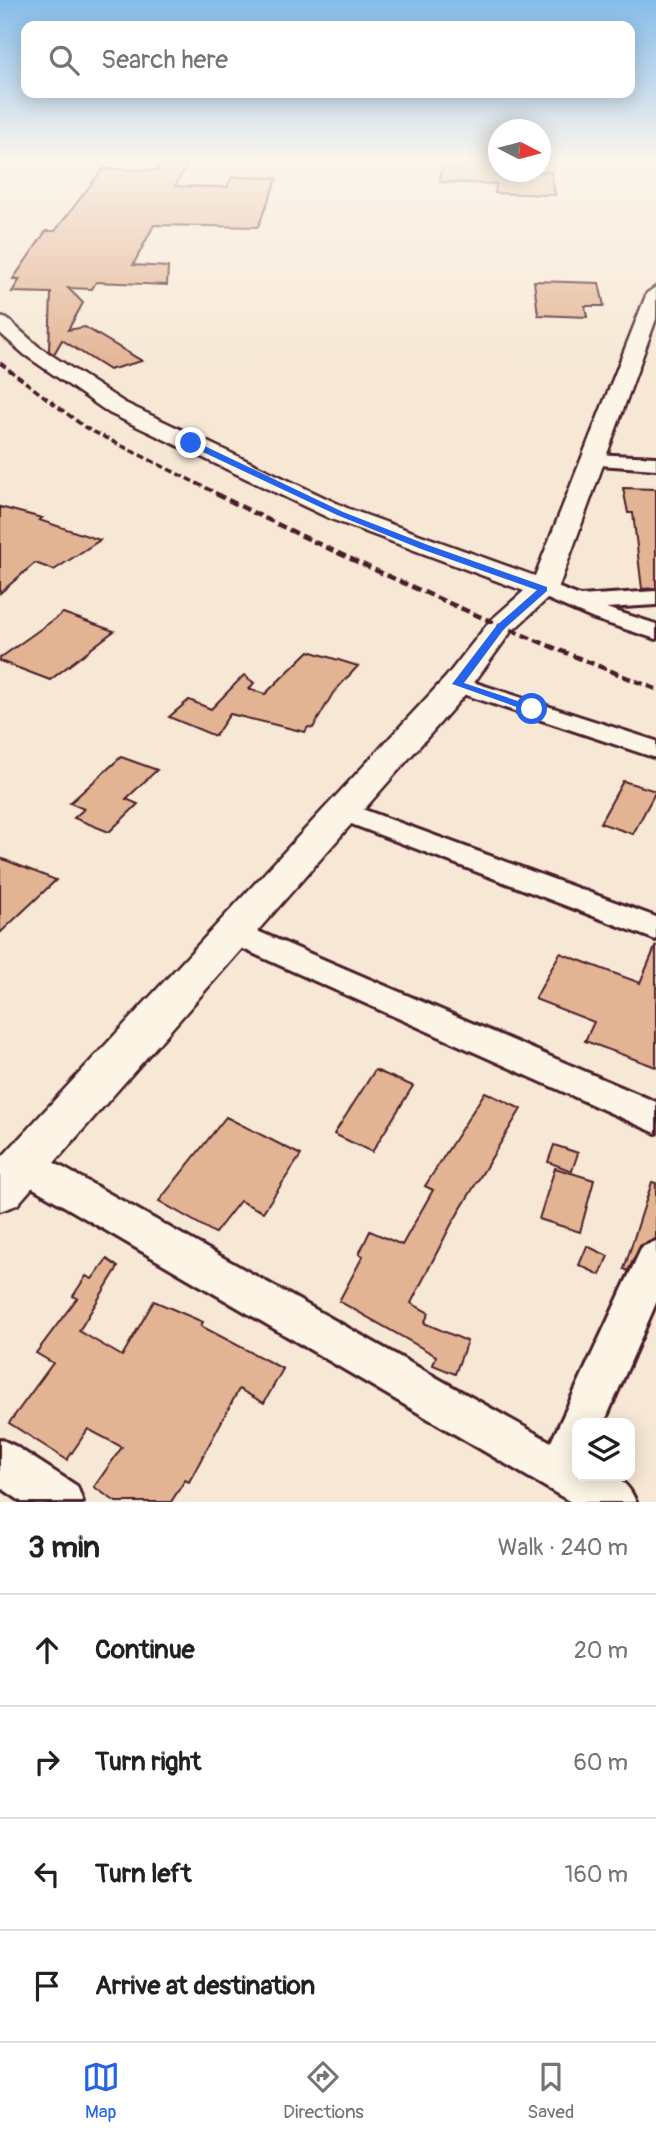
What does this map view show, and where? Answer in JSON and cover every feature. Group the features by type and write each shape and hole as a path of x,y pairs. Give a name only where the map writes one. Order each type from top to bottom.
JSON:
{"main road":[{"path":"12,1178 457,684 500,627 559,596 592,460 656,293"},
{"path":"0,323 32,351 117,408 340,514 559,596"}],"street":[{"path":"592,460 656,463"},
{"path":"559,596 656,598"},
{"path":"559,596 656,632"},
{"path":"457,684 656,750"},
{"path":"343,811 656,929"},
{"path":"234,932 656,1118"},
{"path":"12,1178 614,1502"},
{"path":"584,1418 656,1259"},
{"path":"560,1471 572,1444"},
{"path":"0,1461 61,1502"}],"building":[{"path":"57,228 152,228 133,265 168,267 167,285 96,282 92,289 68,288 83,303 68,330 85,327 142,361 109,370 62,340 54,354 49,351 51,293 12,292 20,279 13,279 46,231 55,231"},
{"path":"534,281 599,283 604,306 585,306 587,317 538,315"},
{"path":"623,488 656,489 656,588 642,589 633,513 628,513"},
{"path":"0,507 42,518 39,520 100,540 54,570 35,563 0,593"},
{"path":"63,613 114,631 50,680 0,661 0,658"},
{"path":"309,651 358,666 333,693 313,728 308,727 305,732 230,714 215,736 169,717 189,700 211,709 244,675 254,683 249,689 265,694"},
{"path":"121,757 157,770 126,799 138,804 109,832 74,818 84,809 70,803"},
{"path":"623,781 656,791 633,834 600,823"},
{"path":"0,858 56,880 0,933"},
{"path":"656,945 656,1067 585,1041 594,1022 535,999 560,953 640,983"},
{"path":"375,1070 413,1086 372,1152 334,1134"},
{"path":"485,1092 521,1109 451,1225 411,1303 429,1313 424,1323 467,1341 455,1374 433,1365 436,1356 339,1301 363,1256 359,1254 370,1231 402,1245 433,1190 425,1186"},
{"path":"226,1117 301,1155 263,1212 240,1201 215,1233 159,1201"},
{"path":"554,1145 578,1153 572,1171 548,1162"},
{"path":"555,1168 594,1180 580,1232 539,1219"},
{"path":"652,1182 656,1183 656,1239 640,1246 628,1271 624,1269"},
{"path":"587,1246 608,1256 600,1275 579,1265"},
{"path":"107,1259 118,1267 79,1331 122,1356 154,1301 203,1322 201,1326 283,1369 264,1403 239,1389 189,1482 185,1480 171,1502 116,1502 94,1487 122,1447 88,1429 67,1460 9,1423 53,1363 36,1353 77,1298 73,1296 86,1276 92,1279"}],"railway":[{"path":"0,363 86,428 220,495"},
{"path":"216,494 324,547 434,596 656,689"}],"route":[{"path":"191,443 340,514 544,589 500,627 457,684 532,709"}]}
